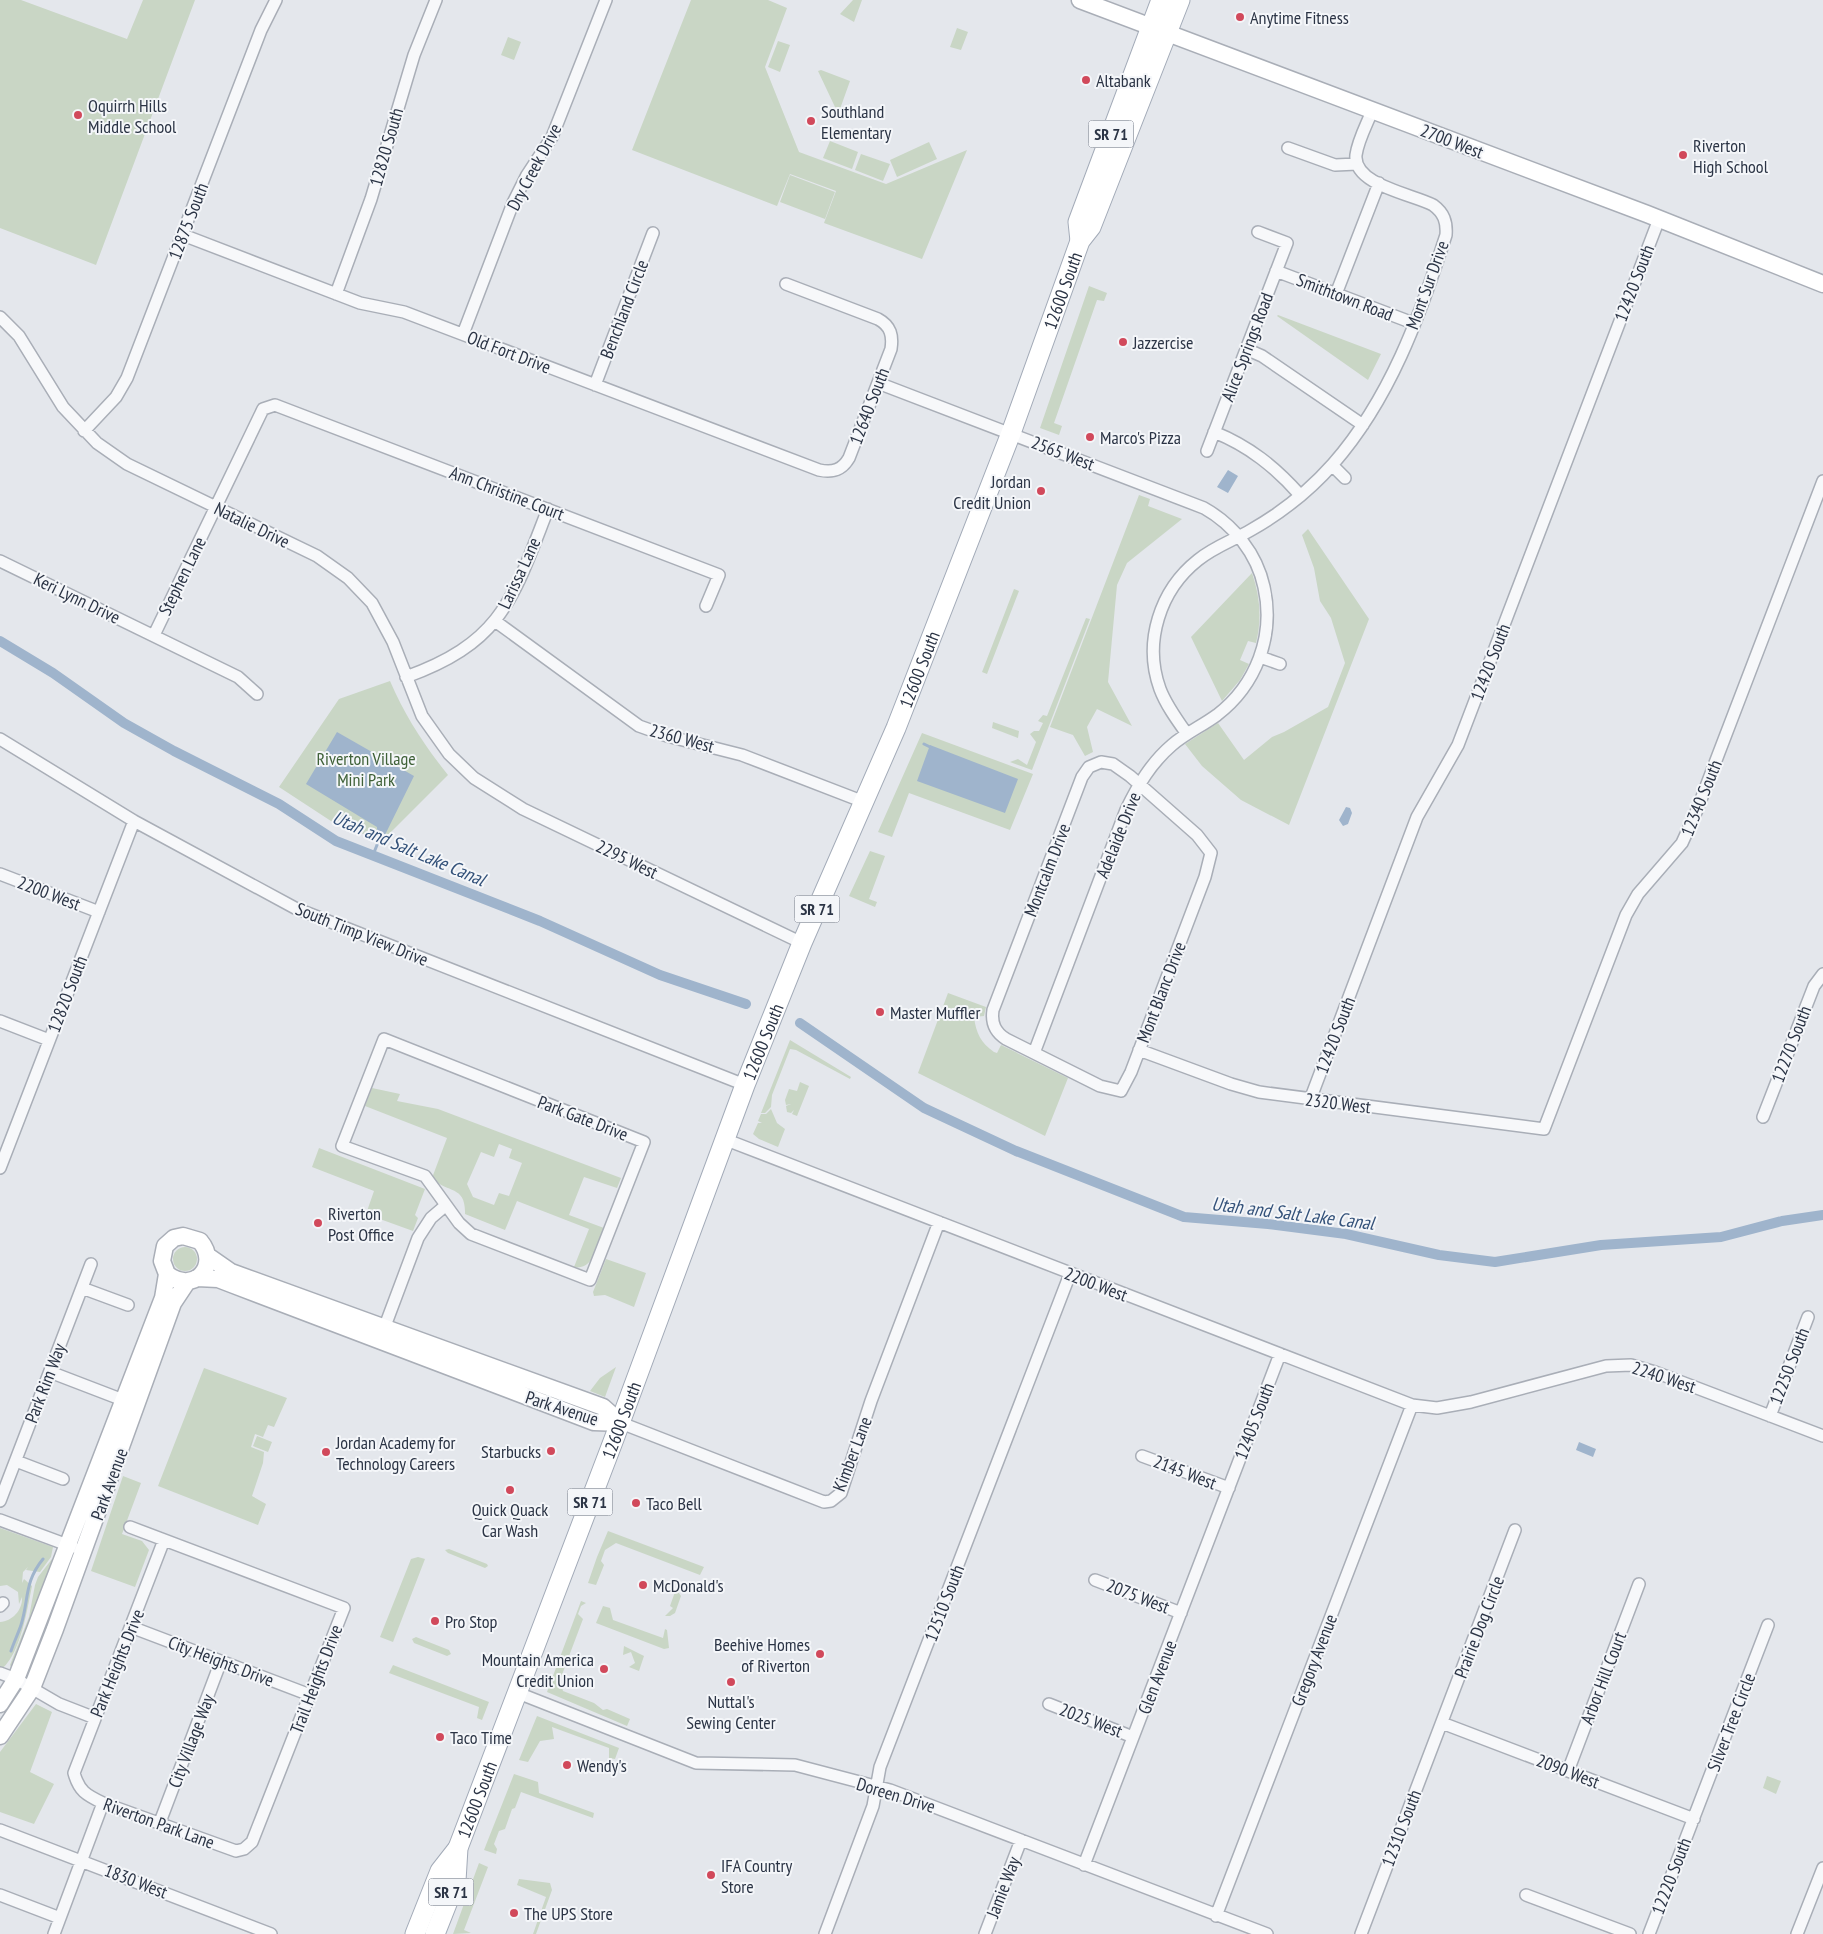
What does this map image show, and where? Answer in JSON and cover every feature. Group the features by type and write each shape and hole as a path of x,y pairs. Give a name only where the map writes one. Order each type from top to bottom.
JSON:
{"main road":[{"name":"12600 South","path":"1159,30 1161,0"},
{"name":"12600 South","path":"415,1934 440,1871 458,1848 621,1423 745,1085 802,943 896,728 1011,433 1080,241 1078,222 1159,30 1180,0"},
{"name":"12600 South","path":"435,1934 456,1881 458,1848"}],"street":[{"name":"12875 South","path":"84,431 123,388 260,30 276,0"},
{"name":"12820 South","path":"336,294 371,199 414,55 436,0"},
{"name":"Dry Creek Drive","path":"463,334 513,203 527,175 552,137 606,0"},
{"name":"2700 West","path":"1080,0 1659,219 1823,284"},
{"path":"1288,148 1335,165 1357,164 1358,149 1372,110"},
{"name":"Mont Sur Drive","path":"1187,734 1165,699 1158,681 1154,649 1157,623 1166,599 1189,567 1210,552 1268,520 1300,495 1332,465 1363,425 1386,388 1446,235 1446,222 1439,210 1433,205 1364,176 1357,164"},
{"path":"1336,294 1379,183"},
{"name":"12420 South","path":"1310,1100 1417,817 1458,745 1659,219"},
{"name":"Alice Springs Road","path":"1207,451 1287,243 1258,232"},
{"name":"Benchland Circle","path":"595,385 653,233"},
{"name":"Old Fort Drive","path":"183,235 360,303 404,312 819,470 835,471"},
{"name":"Smithtown Road","path":"1276,271 1413,323"},
{"name":"12640 South","path":"786,284 878,319 887,325 892,334 891,350 849,458 843,466 835,471"},
{"name":"Natalie Drive","path":"1,321 19,336 63,406 97,443 127,464 317,556 348,578 367,597 384,622 422,716 459,765"},
{"path":"1246,349 1262,356 1363,425"},
{"name":"2565 West","path":"878,383 1194,503 1222,519 1239,537"},
{"name":"Ann Christine Court","path":"263,409 268,406 282,407 719,575 706,606"},
{"name":"Stephen Lane","path":"154,635 263,409"},
{"path":"1214,432 1240,444 1270,464 1300,495"},
{"path":"1332,465 1345,478"},
{"name":"12340 South","path":"1544,1129 1626,914 1638,894 1682,843 1697,810 1823,481"},
{"name":"Larissa Lane","path":"406,677 455,656 477,640 495,621 520,580 548,509"},
{"name":"Adelaide Drive","path":"1034,1053 1126,810 1139,784 1158,759 1187,734 1231,704 1254,674 1266,637 1267,599 1263,579 1255,560 1239,537"},
{"name":"Keri Lynn Drive","path":"0,561 238,677 257,694"},
{"name":"2360 West","path":"495,621 639,726 666,736 742,755 864,802"},
{"path":"1260,657 1280,664"},
{"name":"South Timp View Drive","path":"0,739 134,821 296,908 745,1085"},
{"name":"Montcalm Drive","path":"996,1030 992,1020 993,1010 1085,772 1094,764 1108,762 1119,767 1139,784"},
{"name":"2295 West","path":"459,765 489,789 523,809 802,943"},
{"name":"Mont Blanc Drive","path":"996,1030 1006,1039 1100,1086 1121,1091 1139,1050 1206,877 1211,853 1197,835 1139,784"},
{"name":"12820 South","path":"1,1164 134,821"},
{"name":"2200 West","path":"0,874 98,912"},
{"name":"12270 South","path":"1763,1117 1814,986 1823,974"},
{"path":"0,1021 49,1040"},
{"name":"Park Gate Drive","path":"384,1040 644,1142 590,1280 471,1234 445,1206 424,1176 342,1146 384,1040"},
{"name":"2320 West","path":"1139,1050 1231,1084 1259,1092 1544,1129"},
{"name":"2200 West","path":"724,1140 1412,1405 1437,1408 1471,1402"},
{"path":"382,1334 418,1238 431,1218 445,1206"},
{"name":"Kimber Lane","path":"621,1423 824,1502 836,1498 841,1493 871,1401 939,1222"},
{"name":"Park Avenue","path":"0,1736 32,1688 84,1551 173,1303 192,1280 206,1269 208,1256 204,1246 195,1238 183,1236 174,1238 165,1246 162,1254 162,1266 167,1274 180,1282 192,1280 221,1280 603,1408 621,1423"},
{"name":"Park Avenue","path":"208,1256 231,1272 382,1334"},
{"name":"Park Rim Way","path":"0,1501 91,1264"},
{"name":"Park Avenue","path":"0,1704 16,1679 163,1298 167,1274"},
{"name":"12510 South","path":"825,1934 873,1806 880,1767 1070,1274"},
{"path":"82,1288 128,1304"},
{"name":"12250 South","path":"1770,1416 1808,1317"},
{"name":"12405 South","path":"1229,1488 1280,1354"},
{"name":"2240 West","path":"1471,1402 1606,1366 1623,1365 1648,1369 1823,1436"},
{"path":"50,1372 123,1400"},
{"name":"Gregory Avenue","path":"1216,1916 1412,1405"},
{"name":"2145 West","path":"1142,1456 1229,1488"},
{"path":"16,1460 63,1478"},
{"name":"Glen Avenue","path":"1084,1865 1229,1488"},
{"path":"0,1520 84,1551"},
{"name":"Trail Heights Drive","path":"130,1527 344,1608 252,1842 244,1850"},
{"name":"Prairie Dog Circle","path":"1442,1723 1516,1530"},
{"name":"Park Heights Drive","path":"77,1786 74,1773 164,1540"},
{"name":"2075 West","path":"1095,1580 1181,1613"},
{"name":"Arbor Hill Court","path":"1568,1771 1639,1584"},
{"name":"Silver Tree Circle","path":"1694,1819 1768,1625"},
{"name":"City Heights Drive","path":"131,1627 310,1695"},
{"name":"City Village Way","path":"160,1822 221,1660"},
{"path":"0,1674 16,1679 60,1704 94,1718"},
{"name":"Doreen Drive","path":"518,1693 696,1762 795,1765 890,1790 1267,1934"},
{"name":"2025 West","path":"1049,1704 1133,1737"},
{"name":"2090 West","path":"1442,1723 1694,1819"},
{"name":"12310 South","path":"1361,1934 1442,1723"},
{"name":"Riverton Park Lane","path":"77,1786 84,1794 103,1803 236,1851 244,1850"},
{"path":"54,1934 103,1803"},
{"name":"12220 South","path":"1649,1934 1694,1819"},
{"name":"1830 West","path":"0,1830 271,1934"},
{"name":"Jamie Way","path":"985,1934 1021,1840"},
{"path":"1798,1934 1823,1868"},
{"path":"1526,1894 1630,1934"},
{"path":"0,1895 60,1918"}],"green space":[{"name":"Oquirrh Hills Middle School","path":"0,0 21,0 127,39 143,0 195,0 96,265 0,228"},
{"path":"691,0 768,0 787,8 765,67 799,152 886,184 967,150 922,259 824,223 836,191 790,174 777,206 632,150"},
{"path":"853,0 862,0 854,22 840,14"},
{"path":"957,28 968,32 961,50 950,47"},
{"path":"508,37 521,42 514,60 501,55"},
{"path":"778,41 790,45 780,72 768,67"},
{"path":"821,70 850,81 840,109 835,107 818,71"},
{"path":"830,141 858,152 852,169 823,158"},
{"path":"929,142 937,159 897,177 890,160"},
{"path":"861,154 890,164 883,181 855,170"},
{"path":"790,175 835,192 825,219 780,202"},
{"path":"1089,286 1107,293 1104,301 1097,300 1054,423 1062,426 1059,435 1040,428"},
{"path":"1277,316 1381,354 1368,380"},
{"path":"1139,495 1150,499 1148,506 1182,519 1127,563 1117,585 1108,682 1132,726 1097,709 1087,727 1093,752 1085,756 1073,735 1050,727"},
{"path":"1308,529 1369,619 1289,825 1241,800 1202,766 1185,744 1218,723 1244,760 1272,737 1328,707 1345,663 1331,618 1320,601 1314,568 1302,535"},
{"path":"1252,573 1257,590 1259,608 1256,643 1248,641 1240,660 1249,664 1240,680 1222,701 1191,637"},
{"path":"1014,589 1019,591 987,674 982,672"},
{"path":"1086,618 1090,619 1032,770 1010,762 1018,759 1027,765 1036,742 1030,734 1034,731 1039,731 1043,723 1038,721 1043,715 1047,716"},
{"name":"Riverton Village Mini Park","path":"390,681 416,730 448,775 382,841 334,823 279,787 339,699"},
{"path":"993,722 1019,731 1018,738 992,728"},
{"path":"922,733 1033,774 1010,830 909,793 892,837 878,832"},
{"path":"870,851 885,856 869,899 877,902 875,907 849,896"},
{"path":"948,993 986,1007 984,1016 974,1017 975,1023 982,1041 994,1052 997,1053 1001,1045 1068,1078 1045,1136 918,1073"},
{"path":"790,1040 851,1077 850,1079 796,1050 790,1049 772,1095 771,1107 765,1113 761,1113"},
{"path":"800,1082 809,1086 797,1116 792,1114 794,1110 791,1113 787,1112 786,1106 791,1104 786,1105 785,1100 789,1089 797,1091"},
{"path":"372,1088 400,1094 397,1101 438,1109 621,1178 617,1188 584,1177 569,1215 604,1228 591,1260 586,1265 574,1267 589,1229 517,1201 505,1230 465,1214 463,1198 455,1191 432,1178 447,1138 365,1106","holes":["499,1144 512,1149 509,1158 522,1163 509,1196 499,1193 494,1205 473,1197 467,1184 481,1152 494,1157"]},
{"path":"771,1109 777,1123 785,1129 778,1147 759,1139 753,1134 758,1123 762,1123 758,1121 761,1114 766,1114"},
{"path":"319,1148 425,1189 415,1215 418,1218 413,1231 366,1214 374,1191 312,1167"},
{"path":"185,1247 190,1248 196,1254 196,1264 190,1270 185,1271 180,1270 174,1264 173,1259 174,1254 180,1248"},
{"path":"606,1259 646,1273 634,1307 605,1295 594,1296 593,1292"},
{"path":"616,1367 605,1397 590,1391 600,1378"},
{"path":"204,1368 287,1398 274,1427 268,1425 263,1437 255,1434 251,1447 264,1452 263,1463 252,1496 266,1504 258,1525 158,1486"},
{"path":"257,1436 272,1442 268,1452 253,1446"},
{"path":"123,1476 141,1483 122,1534 142,1541 149,1550 135,1587 91,1571"},
{"path":"0,1528 53,1547 51,1557 40,1572 26,1570 28,1567 23,1572 22,1583 24,1579 32,1586 28,1607 19,1641 9,1661 3,1668 0,1667 0,1622 16,1614 21,1606 22,1597 19,1604 18,1592 7,1585 0,1586"},
{"path":"608,1531 704,1567 700,1575 616,1543 605,1550 601,1561 604,1565 596,1585 588,1583"},
{"path":"449,1549 488,1566 485,1568 448,1553 445,1550"},
{"path":"418,1557 425,1559 393,1642 380,1637 411,1559"},
{"path":"52,1559 54,1562 16,1663 11,1667 10,1665 29,1617 38,1577"},
{"path":"676,1589 681,1596 675,1613 665,1616 673,1608 670,1606"},
{"path":"581,1601 586,1603 581,1606 578,1614 583,1619 560,1680 563,1691 594,1703 603,1710 607,1709 630,1719 627,1726 547,1692"},
{"path":"603,1606 610,1608 613,1620 663,1638 665,1629 667,1630 669,1648 664,1649 596,1623"},
{"path":"416,1637 449,1650 451,1654 447,1656 414,1643 412,1639"},
{"path":"624,1646 644,1656 639,1671 629,1667 635,1663 631,1652 623,1655"},
{"path":"393,1665 489,1702 482,1720 477,1718 479,1707 389,1673"},
{"path":"36,1704 52,1712 30,1772 54,1784 34,1824 0,1812 0,1752"},
{"path":"537,1716 619,1748 615,1759 609,1758 609,1748 552,1727 554,1739 540,1741 528,1762 519,1760"},
{"path":"514,1774 538,1782 539,1793 594,1813 593,1818 521,1792 515,1808 512,1809 505,1829 499,1831 494,1844 497,1849 496,1854 484,1850"},
{"path":"1767,1776 1781,1781 1776,1794 1763,1788"},
{"path":"479,1863 488,1867 464,1930 471,1933 453,1934"},
{"path":"519,1879 550,1883 552,1890 536,1934 533,1934 546,1897 517,1885"}],"water":[{"path":"1228,470 1238,476 1228,493 1217,487"},
{"path":"337,732 414,776 382,841 377,839 377,827 306,784"},
{"path":"930,745 1018,779 1005,813 917,781"},
{"path":"1346,807 1350,808 1352,813 1348,824 1343,826 1339,820"},
{"path":"1579,1442 1596,1449 1593,1457 1576,1450"}],"waterway":[{"name":"Utah and Salt Lake Canal","path":"0,641 53,673 124,723 174,751 279,804 336,841 540,921 660,975 746,1004"},
{"path":"924,744 930,747"},
{"path":"373,855 379,840"},
{"name":"Utah and Salt Lake Canal","path":"800,1023 924,1108 1016,1151 1184,1217 1268,1224 1346,1234 1439,1255 1495,1262 1601,1245 1721,1237 1782,1221 1823,1215"},
{"path":"11,1651 21,1625 30,1583 43,1559"}],"place":[{"name":"Anytime Fitness","path":"1240,17"},
{"name":"Altabank","path":"1086,80"},
{"name":"Oquirrh Hills Middle School","path":"78,115"},
{"name":"Southland Elementary","path":"811,121"},
{"name":"Riverton High School","path":"1683,155"},
{"name":"Jazzercise","path":"1123,342"},
{"name":"Marco's Pizza","path":"1090,437"},
{"name":"Jordan Credit Union","path":"1041,491"},
{"name":"Master Muffler","path":"880,1012"},
{"name":"Riverton Post Office","path":"318,1223"},
{"name":"Starbucks","path":"551,1451"},
{"name":"Jordan Academy for Technology Careers","path":"326,1452"},
{"name":"Quick Quack Car Wash","path":"510,1490"},
{"name":"Taco Bell","path":"636,1503"},
{"name":"McDonald's","path":"643,1585"},
{"name":"Pro Stop","path":"435,1621"},
{"name":"Beehive Homes of Riverton","path":"820,1654"},
{"name":"Mountain America Credit Union","path":"604,1669"},
{"name":"Nuttal's Sewing Center","path":"731,1682"},
{"name":"Taco Time","path":"440,1737"},
{"name":"Wendy's","path":"567,1765"},
{"name":"IFA Country Store","path":"711,1875"},
{"name":"The UPS Store","path":"514,1913"}]}
